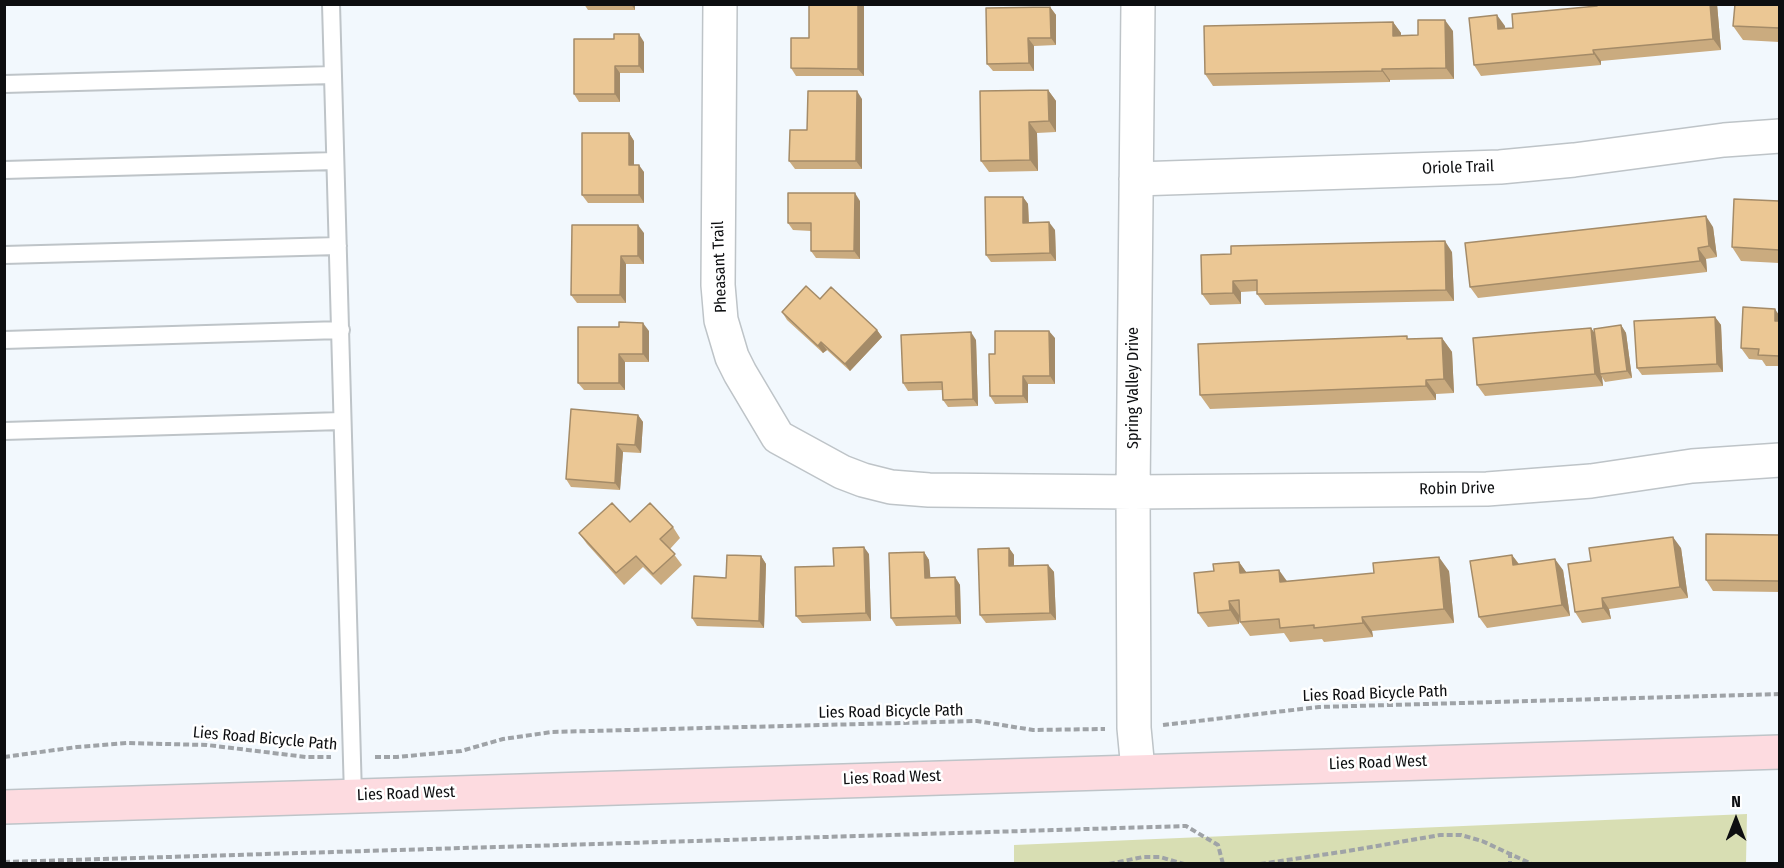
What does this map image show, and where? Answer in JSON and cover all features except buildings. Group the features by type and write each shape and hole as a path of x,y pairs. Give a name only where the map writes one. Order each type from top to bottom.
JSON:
{"street":[{"name":"Pheasant Trail","path":"720,4 718,285 721,320 732,357 778,437 842,472 891,488 1133,492"},
{"name":"Spring Valley Drive","path":"1137,770 1134,728 1133,492 1138,4"},
{"name":"Oriole Trail","path":"1136,179 1500,167 1574,160 1724,140 1779,136"},
{"name":"Robin Drive","path":"1133,492 1487,489 1591,481 1692,466 1779,460"},
{"name":"Lies Road West","path":"4,807 1137,770 1779,752"}],"lane":[{"path":"331,4 353,796"},
{"path":"4,84 333,75"},
{"path":"4,170 335,161"},
{"path":"4,255 338,246"},
{"path":"4,340 341,330"},
{"path":"4,431 342,421"}],"path":[{"name":"Lies Road Bicycle Path","path":"4,757 127,743 207,745 306,757 397,757 461,751 503,739 552,732 976,721 1033,730 1134,728 1319,707 1779,694"},
{"path":"4,862 1186,826 1218,845 1223,864"},
{"path":"1260,864 1348,852 1440,835 1461,835 1482,841 1532,864"},
{"path":"1510,852 1510,864"},
{"path":"1109,864 1143,857 1160,857 1184,864"}],"green space":[{"path":"1747,814 1746,863 1014,863 1014,845"}]}
